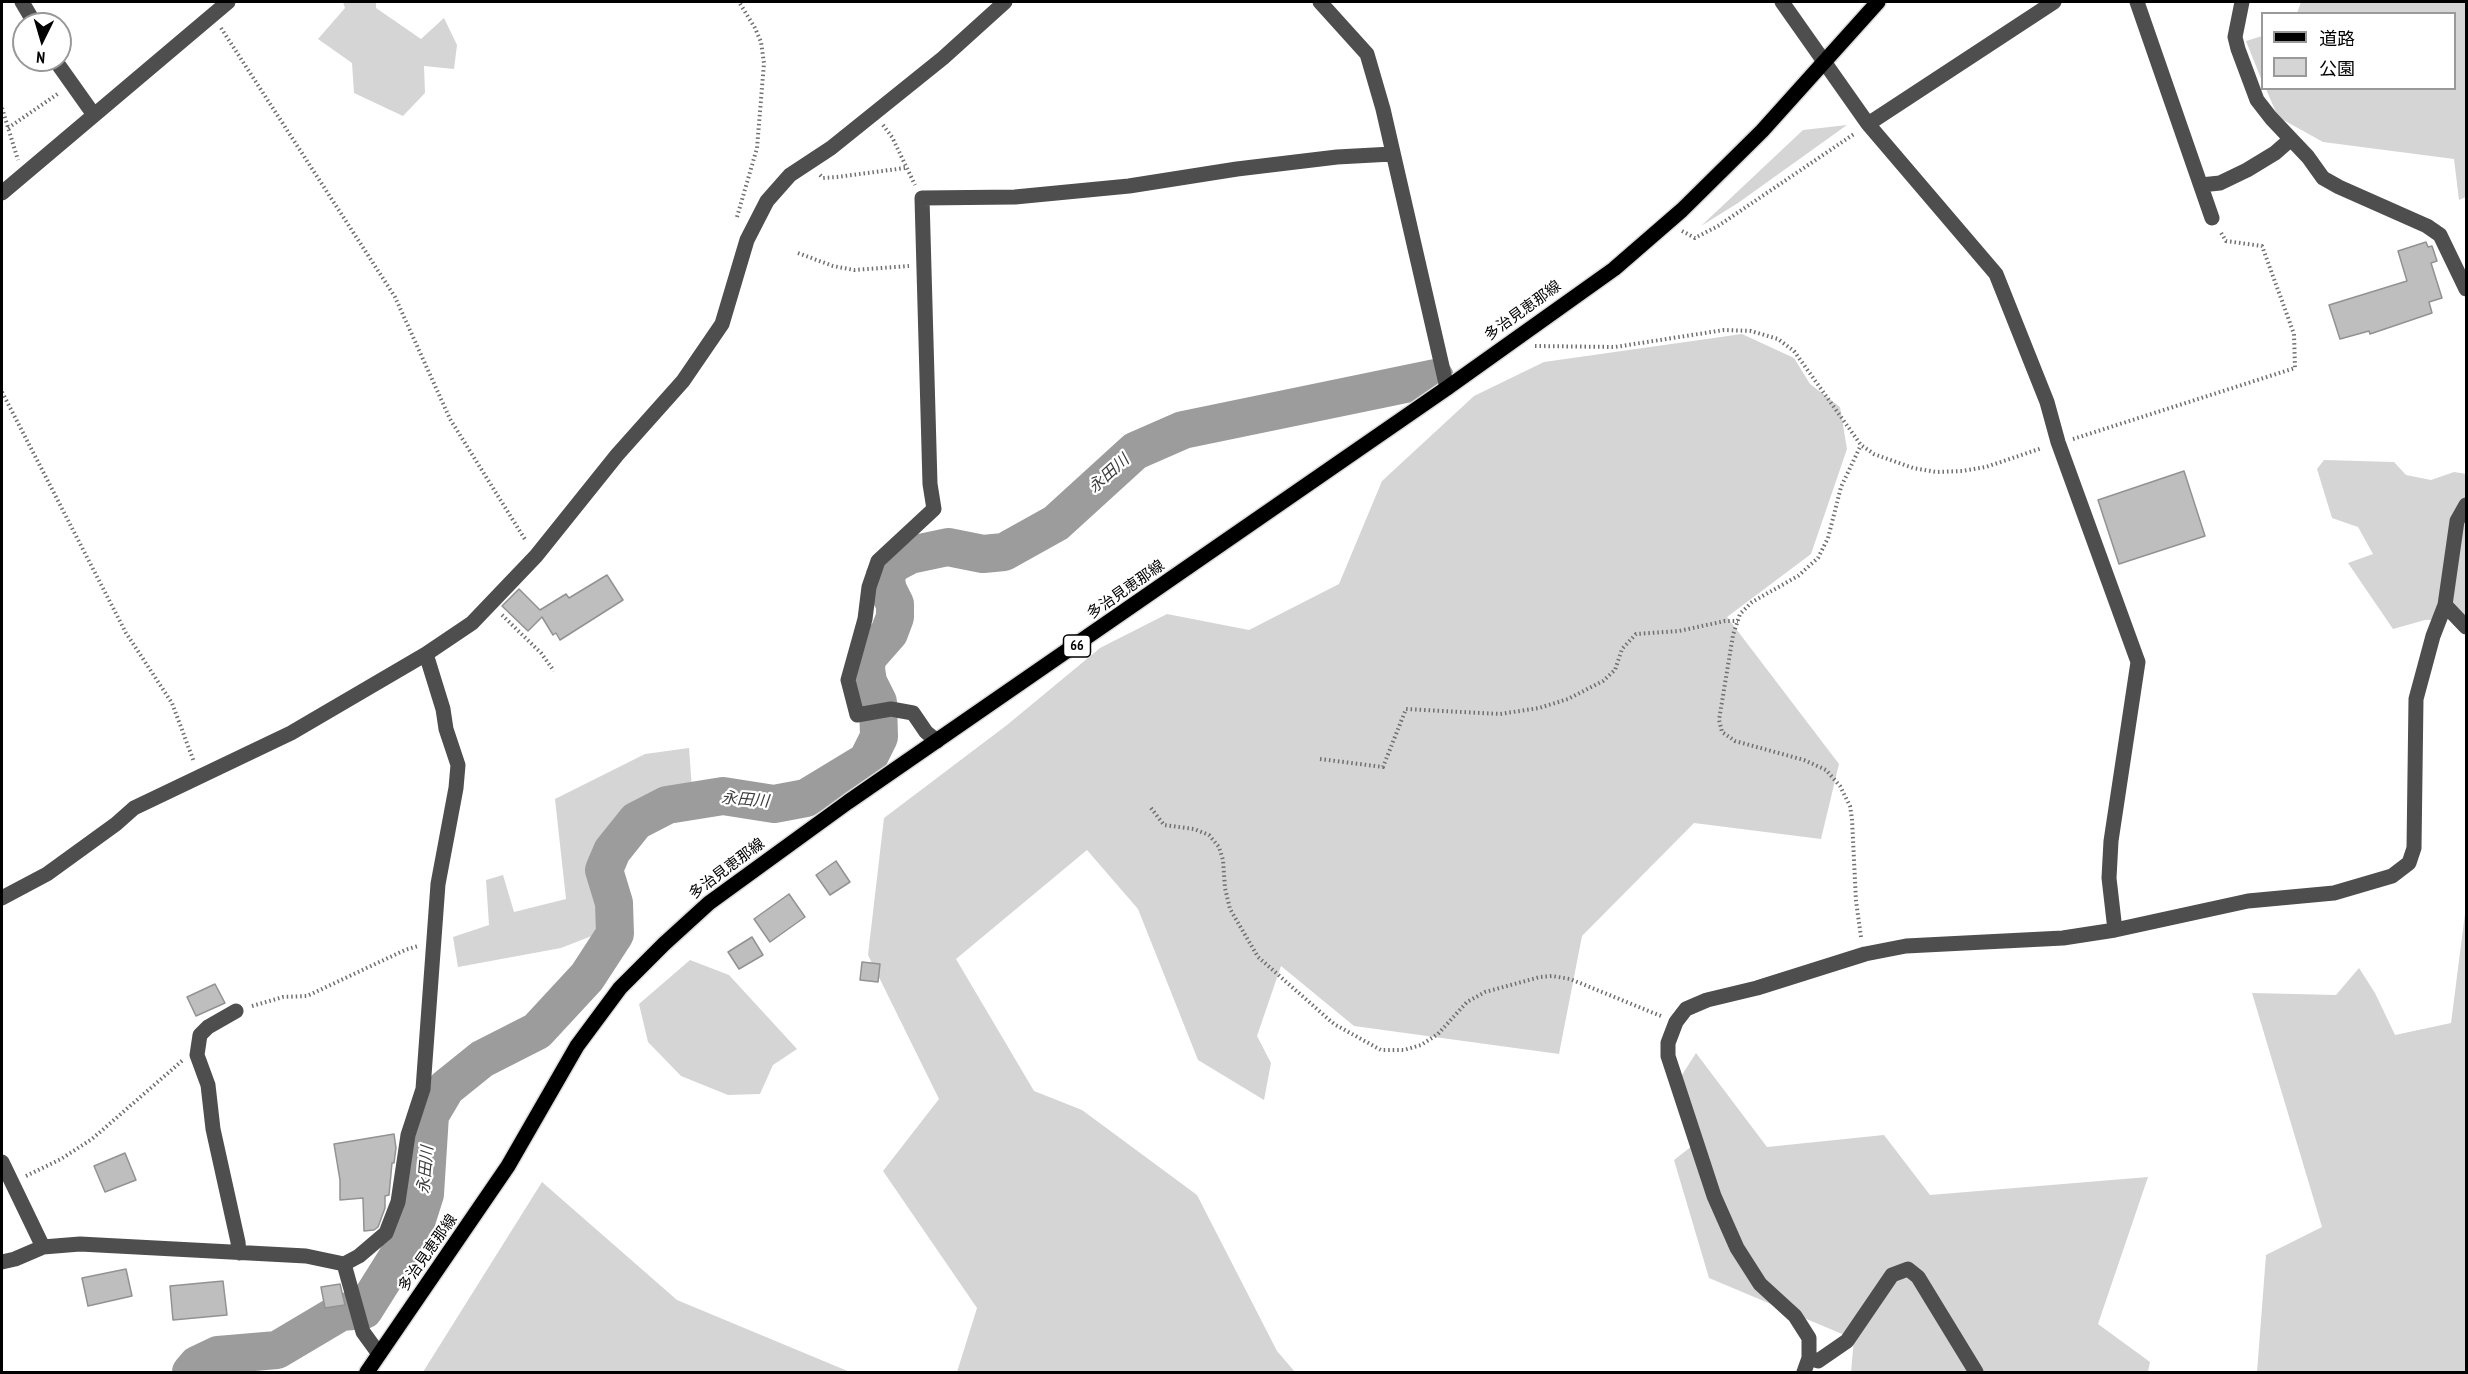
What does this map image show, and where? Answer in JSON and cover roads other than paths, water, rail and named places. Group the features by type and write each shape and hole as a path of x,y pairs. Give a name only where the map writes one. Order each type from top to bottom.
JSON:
{"main road":[{"name":"多治見恵那線","path":"367,1372 508,1166 577,1046 620,988 709,903 937,741 1448,388 1614,269 1668,224 1762,131 1878,2"}],"street":[{"path":"2,193 228,2"},
{"path":"2,898 47,874 117,824 134,808 291,733 426,654 472,623 536,556 617,455 689,372 722,324 747,240 766,201 790,176 943,58 1005,2"},
{"path":"1320,2 1367,54 1383,109 1448,388"},
{"path":"1782,2 1868,124 1996,274 2047,402 2058,442 2138,662 2111,841 2109,878 2115,930"},
{"path":"1868,124 2054,2"},
{"path":"2137,2 2212,218"},
{"path":"2242,2 2235,37 2257,100 2324,178 2339,187 2427,226 2440,235 2466,289"},
{"path":"64,72 94,115"},
{"path":"2201,185 2220,183 2247,170 2275,153 2291,139"},
{"path":"937,741 926,732 914,713 891,709 856,715 848,680 865,619 869,587 878,561 934,509 930,484 922,198 1038,195 1130,186 1326,158 1392,154"},
{"path":"1976,1372 1918,1277 1908,1269 1893,1275 1847,1341 1818,1361 1807,1365 1809,1338 1795,1316 1760,1284 1737,1248 1724,1221 1668,1056 1668,1043 1676,1022 1686,1009 1707,1000 1757,988 1865,954 1906,946 2063,938 2115,930 2248,900 2334,893 2392,876 2409,863 2414,848 2416,699 2433,636 2445,605 2457,521 2466,505"},
{"path":"2445,605 2466,627"},
{"path":"2,1262 43,1247 80,1244 306,1256 344,1264 359,1256 386,1233 398,1202 408,1135 423,1089 438,884 456,788 458,765 426,654"},
{"path":"237,1011 208,1027 200,1035 197,1055 208,1085 213,1129 239,1252"},
{"path":"2,1162 43,1247"},
{"path":"344,1264 363,1332 379,1354"}],"waterway":[{"name":"永田川","path":"191,1372 197,1365 218,1355 277,1350 341,1312 364,1310 413,1232 425,1194 430,1115 446,1088 482,1059 537,1031 587,977 615,934 614,903 604,870 612,851 636,821 667,805 723,796 774,804 806,798 867,761 879,737 878,702 868,682 867,658 889,633 895,617 895,604 888,590 885,576 893,564 910,555 948,547 983,554 1004,552 1056,523 1135,451 1183,430 1435,378"}]}
